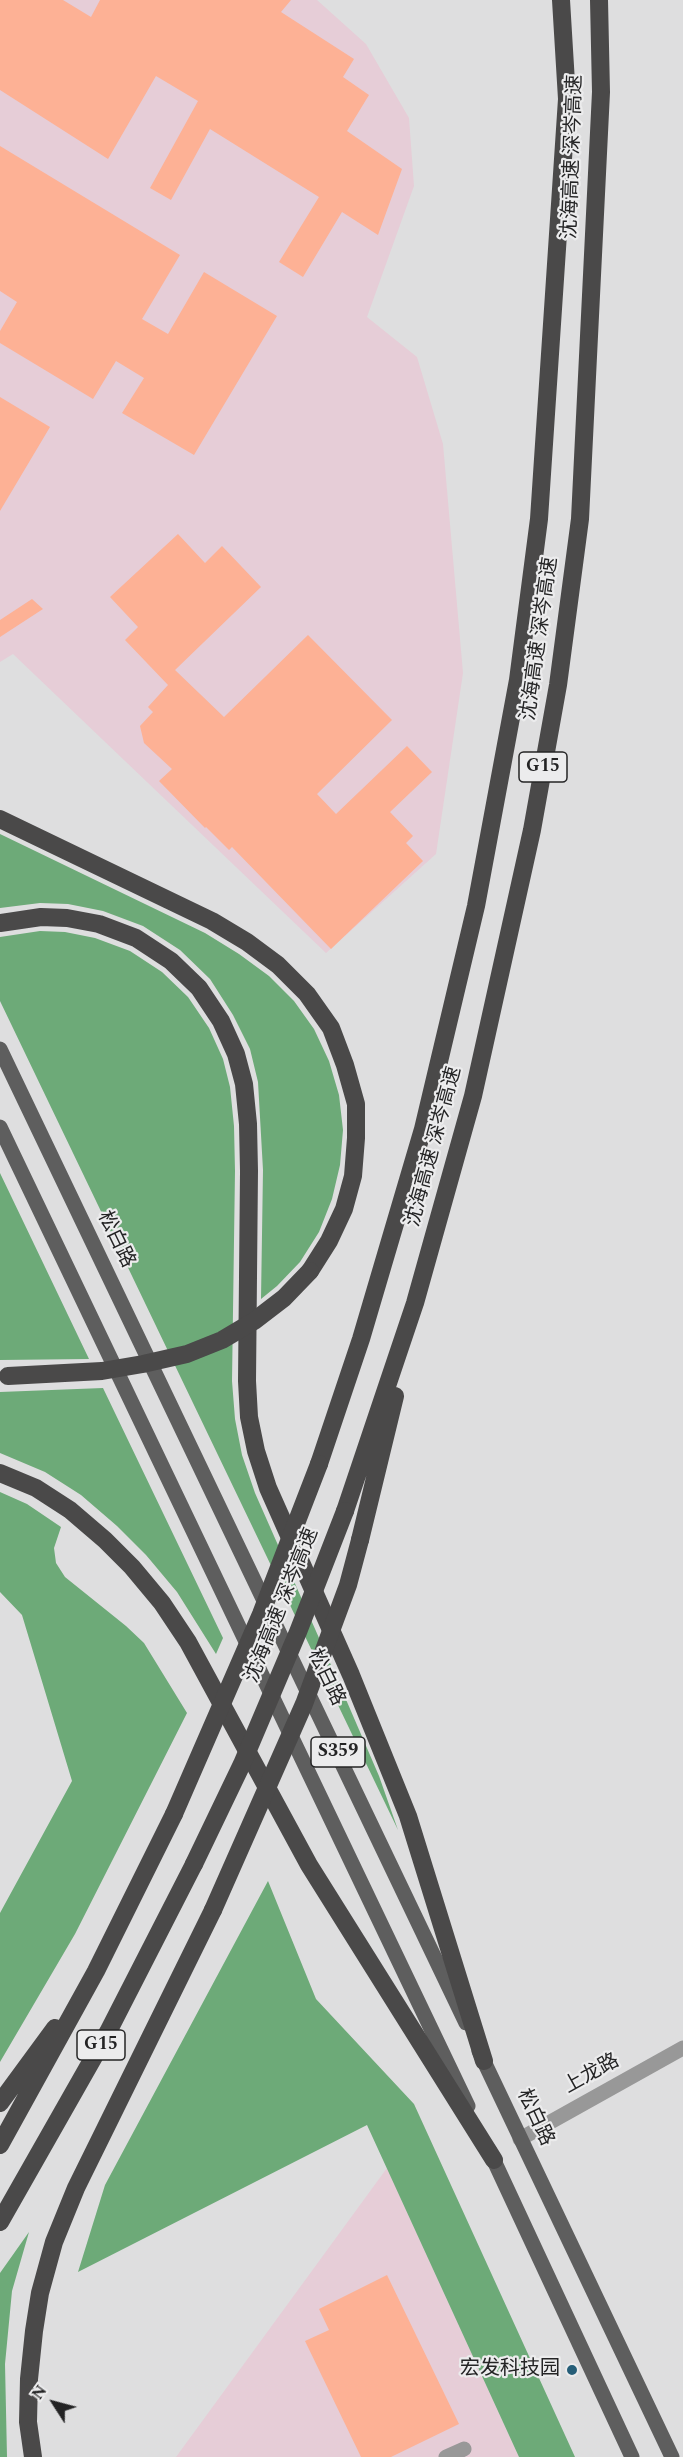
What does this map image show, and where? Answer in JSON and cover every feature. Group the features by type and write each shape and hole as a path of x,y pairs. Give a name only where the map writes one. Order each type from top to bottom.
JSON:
{"highway":[{"name":"沈海高速 深岑高速","path":"0,2145 96,1971 174,1814 261,1614 319,1464 361,1340 423,1129 476,906 518,680 539,519 567,99 561,0"},
{"name":"沈海高速 深岑高速","path":"0,2222 103,2043 242,1764 298,1632 345,1511 415,1303 450,1180 495,1001 532,830 571,600 580,519 599,140 601,92 599,0"},
{"path":"0,819 186,908 247,942 278,965 307,994 331,1028 356,1104 356,1138 352,1176 344,1209 329,1241 310,1271 284,1298 254,1321 222,1340 187,1354 102,1371 4,1376"},
{"path":"0,923 41,917 67,918 99,924 136,938 171,961 199,988 221,1022 236,1054 244,1084 248,1124 246,1381 249,1417 256,1451 268,1488 351,1675 398,1789 484,2061"},
{"path":"33,2457 28,2422 30,2367 40,2293 54,2242 76,2188 213,1910 304,1704 348,1585 385,1441 415,1303"},
{"path":"0,1473 36,1488 70,1510 105,1539 162,1603 188,1642 309,1865 494,2160"},
{"path":"0,2103 96,1971"}],"main road":[{"name":"松白路","path":"0,1049 672,2457"},
{"name":"S359","path":"0,1127 494,2160 632,2457"}],"street":[{"name":"上龙路","path":"520,2139 683,2048"},
{"path":"446,2457 464,2449"}],"shaded area":[{"path":"0,0 317,0 366,44 409,118 414,186 367,317 417,357 443,444 463,673 436,854 326,953 13,654 0,662"},
{"name":"宏发科技园","path":"387,2168 519,2457 176,2457"}],"green space":[{"path":"0,834 205,933 239,954 269,976 294,1001 314,1029 329,1061 339,1095 343,1130 340,1165 332,1199 319,1232 300,1262 261,1299 263,1170 258,1082 250,1049 233,1015 210,979 180,950 143,926 103,911 68,904 40,903 0,908"},
{"path":"40,931 65,932 95,938 130,951 162,972 188,997 209,1028 223,1059 230,1087 234,1126 232,1381 235,1419 242,1455 255,1493 379,1776 398,1830 0,1001 0,937"},
{"path":"0,1173 89,1359 0,1360"},
{"path":"103,1388 223,1638 216,1654 177,1592 146,1555 117,1526 81,1495 45,1472 0,1453 0,1392"},
{"path":"0,1492 27,1504 61,1527 54,1548 56,1563 65,1577 144,1643 187,1713 75,1934 0,2062 0,1913 72,1781 22,1615 0,1592"},
{"path":"268,1881 316,1999 414,2104 575,2457 519,2457 367,2125 78,2272 105,2185"},
{"path":"29,2232 12,2291 5,2364 7,2457 0,2457 0,2273"}],"building":[{"path":"0,0 63,0 91,17 100,0 291,0 281,12 354,59 343,77 369,95 347,131 402,169 378,235 342,212 303,277 279,262 319,197 210,129 171,200 150,188 198,101 156,76 108,159 0,90"},
{"path":"0,146 180,255 142,319 168,334 204,272 277,316 194,455 122,413 144,378 116,361 93,399 0,343 0,331 17,302 0,291"},
{"path":"0,397 50,427 0,511"},
{"path":"178,534 205,563 222,546 261,587 175,670 224,717 308,635 392,720 317,794 336,814 407,746 432,772 390,812 413,836 406,843 423,861 331,949 232,847 229,850 159,781 172,769 144,743 140,726 153,712 148,707 168,685 125,640 138,627 110,597"},
{"path":"32,599 43,609 0,637 0,620"},
{"path":"387,2275 459,2424 391,2457 361,2457 305,2341 329,2330 319,2309"}],"place":[{"name":"宏发科技园","path":"572,2370"}]}
